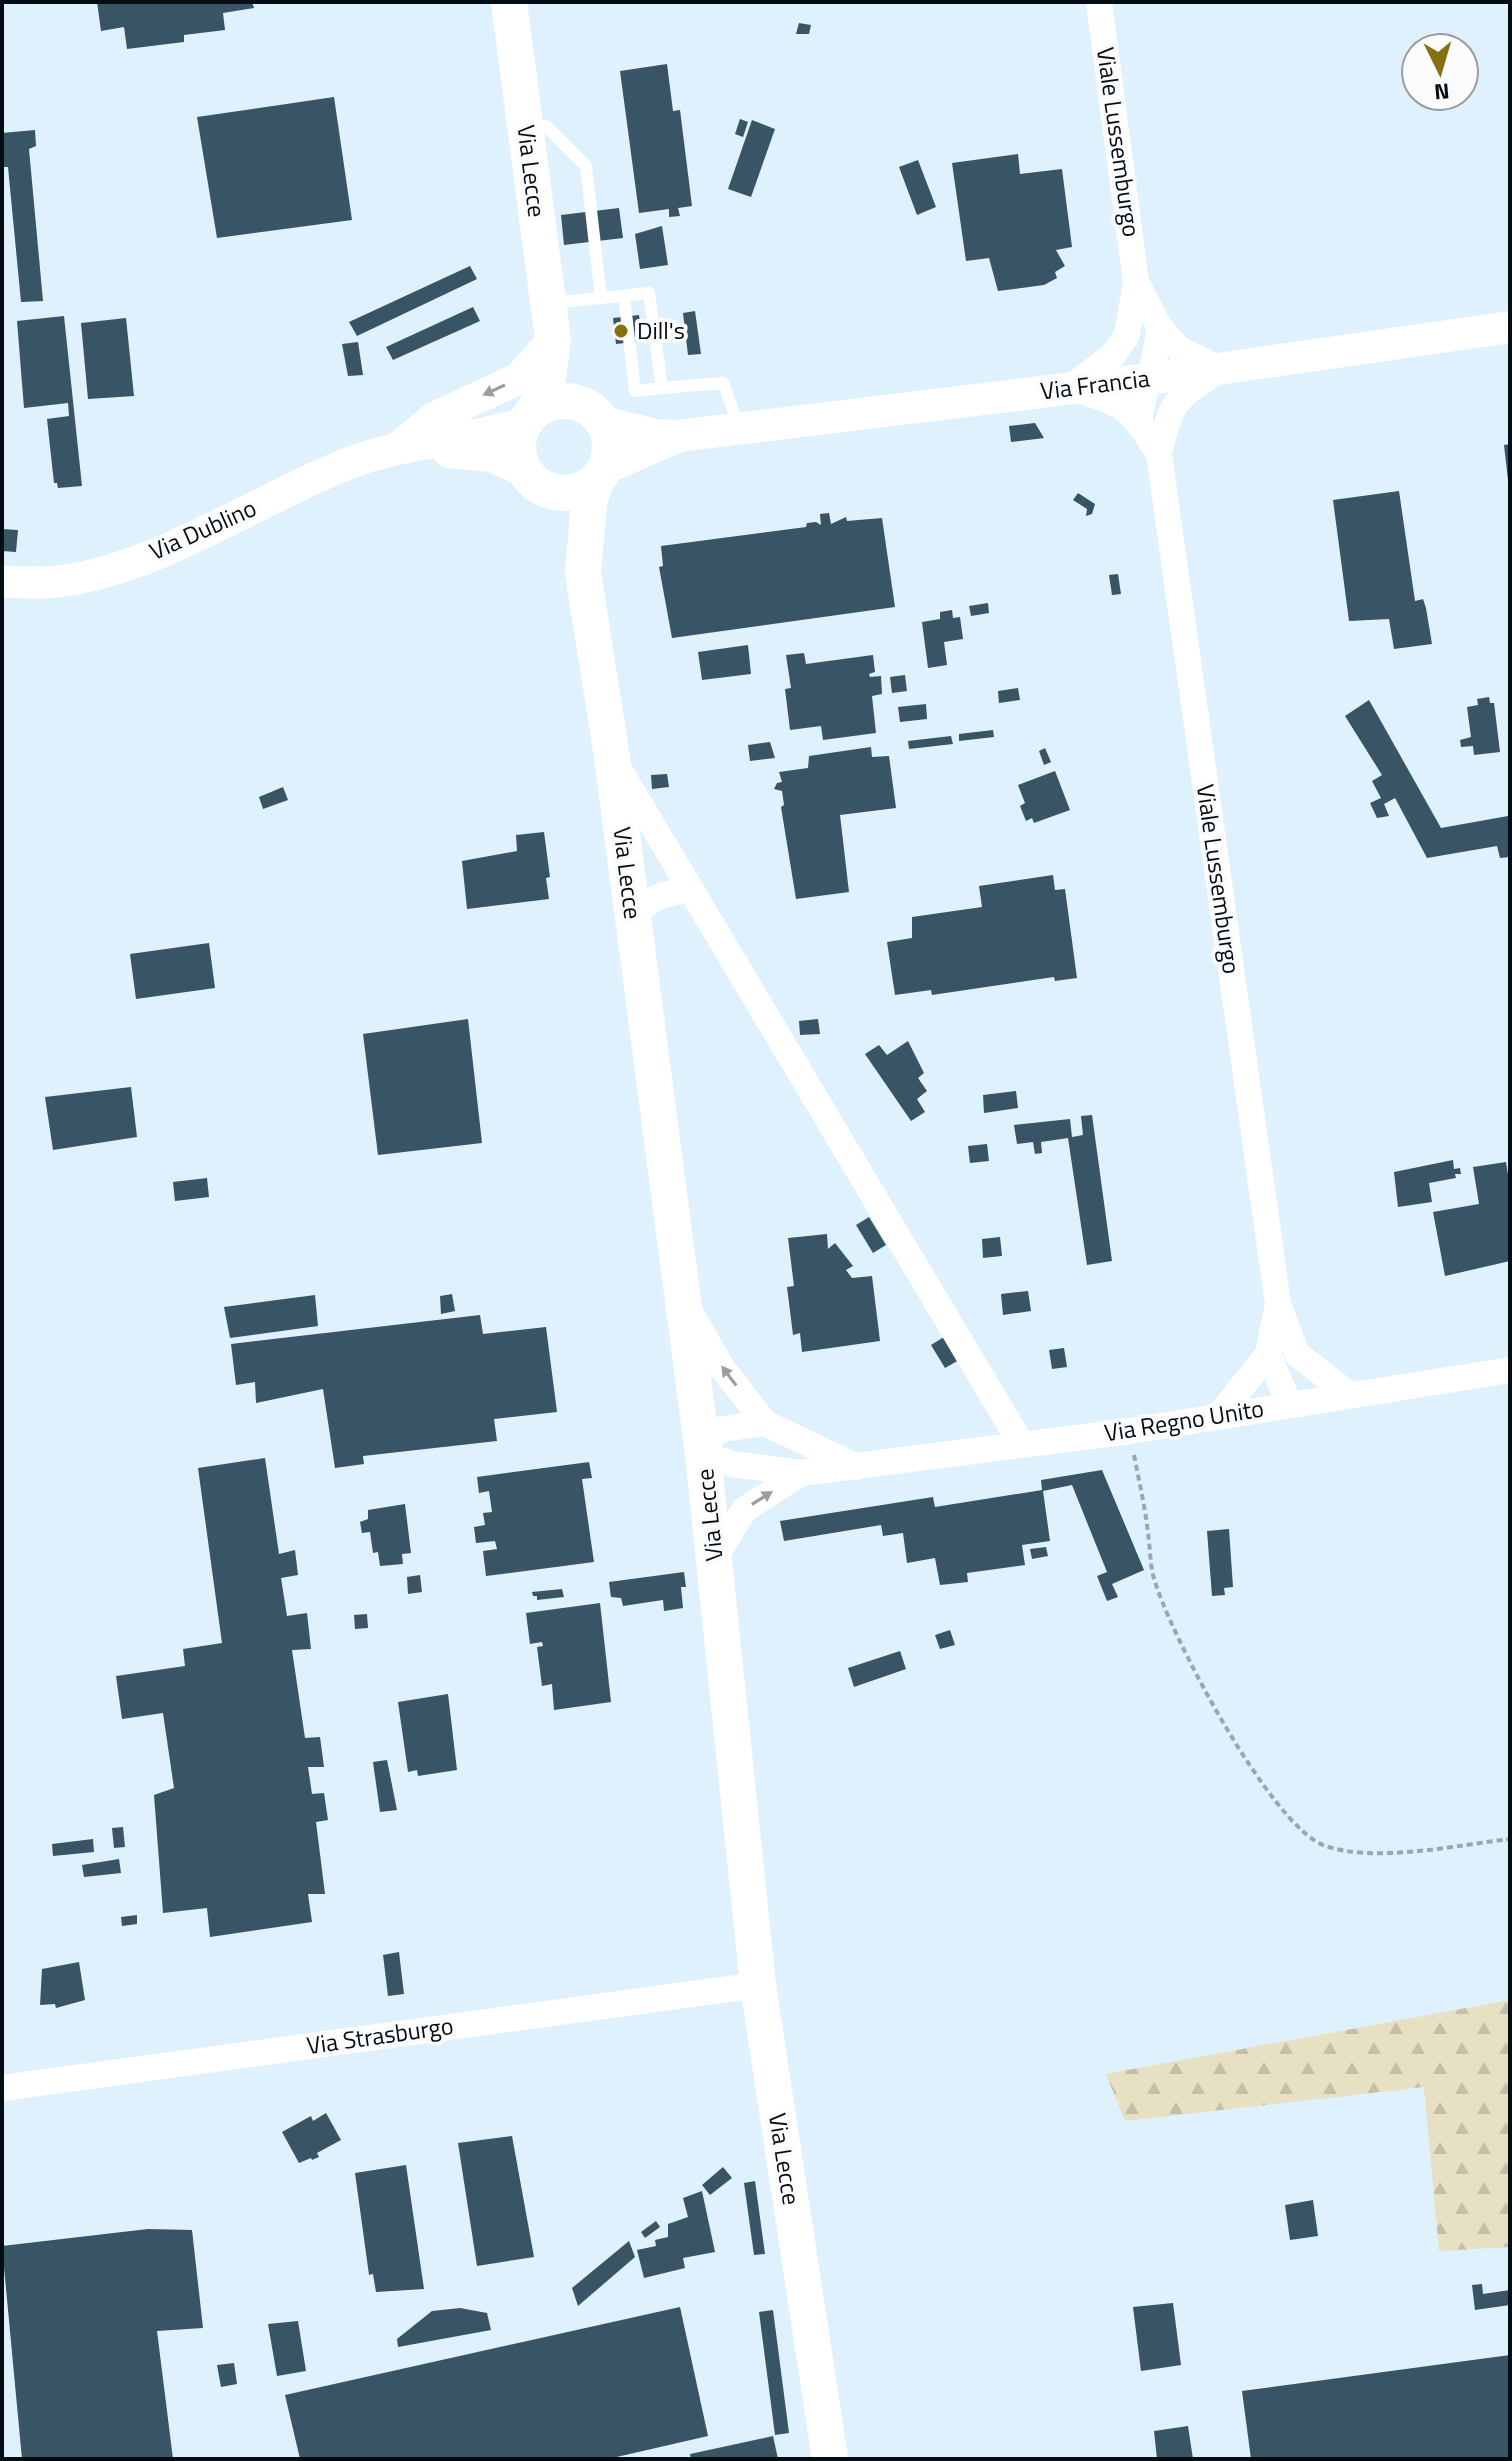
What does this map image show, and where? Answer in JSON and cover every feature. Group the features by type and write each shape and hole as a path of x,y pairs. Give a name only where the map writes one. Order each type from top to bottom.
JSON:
{"main road":[{"name":"Via Lecce","path":"509,2 553,340 576,389 596,415"},
{"name":"Via Lecce","path":"528,419 546,390 553,340"},
{"path":"559,401 596,415 611,444 601,474 583,489 568,493 552,492 531,478 518,447 528,419 559,401"},
{"name":"Via Lecce","path":"583,573 589,503 601,474"},
{"name":"Via Lecce","path":"531,478 567,532 583,573 612,757 703,1454 758,1985 830,2459"}],"street":[{"name":"Viale Lussemburgo","path":"1099,2 1136,282"},
{"path":"1136,282 1159,326 1179,349 1220,369 1177,399 1169,412 1159,454"},
{"path":"1070,388 1114,354 1127,335 1136,282"},
{"path":"1139,423 1148,379 1158,356 1159,326"},
{"name":"Via Francia","path":"678,436 1148,379 1510,327"},
{"path":"1127,335 1148,379 1162,393 1169,412"},
{"name":"Via Dublino","path":"398,448 434,418 518,379 553,340"},
{"path":"1070,388 1118,402 1139,423 1159,454"},
{"path":"596,415 656,435 678,436"},
{"name":"Via Dublino","path":"2,582 53,582 127,564 352,462 398,448 493,433 528,419"},
{"path":"601,474 678,436"},
{"name":"Via Dublino","path":"398,448 492,456 531,478"},
{"name":"Viale Lussemburgo","path":"1159,454 1278,1304"},
{"path":"612,757 1022,1445"},
{"path":"633,919 644,903 662,893 691,890"},
{"path":"683,1301 723,1369 765,1423 857,1467"},
{"path":"1278,1304 1297,1354 1289,1404"},
{"path":"1220,1414 1268,1354 1278,1304"},
{"path":"1268,1354 1289,1404"},
{"path":"1297,1354 1350,1395"},
{"name":"Via Regno Unito","path":"801,1473 1130,1431 1220,1414 1510,1370"},
{"path":"765,1423 716,1430 703,1454 732,1464 801,1473"},
{"path":"715,1558 744,1510 801,1473"},
{"name":"Via Strasburgo","path":"2,2088 758,1985"}],"lane":[{"path":"525,127 546,126 586,166 601,298"},
{"path":"547,303 649,293 662,388"},
{"path":"624,296 635,391 723,383 740,429"}],"path":[{"path":"1130,1431 1154,1577 1168,1611 1187,1654 1261,1784 1294,1823 1319,1844 1343,1851 1391,1851 1510,1839"}],"green space":[{"path":"1510,2000 1510,2247 1439,2251 1424,2087 1125,2121 1106,2074"}],"building":[{"path":"97,2 252,2 254,8 223,13 225,30 184,35 184,42 127,49 124,27 101,31"},
{"path":"799,23 811,25 809,34 796,34"},
{"path":"667,64 673,111 680,110 692,206 678,208 680,216 669,217 669,209 639,213 620,71"},
{"path":"334,97 352,220 217,238 197,117"},
{"path":"740,119 748,122 743,137 735,134"},
{"path":"752,120 775,129 751,197 728,189"},
{"path":"35,130 36,146 29,149 43,301 21,302 8,167 2,167 2,133"},
{"path":"1018,154 1020,174 1062,169 1072,247 1056,250 1065,266 1055,272 1057,278 1044,285 998,291 989,258 966,261 952,163"},
{"path":"918,160 936,207 917,215 899,167"},
{"path":"619,208 623,238 564,245 561,215"},
{"path":"662,226 668,265 640,269 635,234"},
{"path":"470,266 477,279 357,336 349,322"},
{"path":"473,307 480,321 393,360 386,347"},
{"path":"695,311 701,354 688,355 683,313"},
{"path":"639,315 642,341 616,344 613,318"},
{"path":"64,316 82,486 58,488 54,483 47,419 69,416 68,403 24,408 17,321"},
{"path":"126,318 134,396 88,399 81,323"},
{"path":"358,342 363,375 348,376 342,344"},
{"path":"1035,423 1044,438 1011,442 1009,426"},
{"path":"1510,444 1510,480 1508,480 1504,445"},
{"path":"1399,491 1415,601 1423,599 1432,644 1394,649 1389,619 1349,621 1333,500"},
{"path":"1078,493 1095,504 1092,514 1086,516 1087,509 1073,500"},
{"path":"829,513 831,524 846,517 847,521 882,518 895,607 672,638 659,567 663,566 661,546 806,527 807,523 821,525 820,514"},
{"path":"2,529 18,530 16,552 2,551"},
{"path":"1118,574 1121,594 1112,595 1109,575"},
{"path":"988,603 989,613 971,616 969,606"},
{"path":"952,610 953,618 960,617 963,639 944,642 947,665 928,668 922,622 940,619 940,612"},
{"path":"748,645 751,674 702,680 698,652"},
{"path":"804,653 806,664 873,655 875,672 869,674 870,677 881,676 882,694 872,696 876,733 823,740 821,726 790,730 785,689 791,688 786,655"},
{"path":"905,675 907,691 892,693 890,677"},
{"path":"1018,688 1020,700 999,703 998,691"},
{"path":"1489,697 1490,703 1494,703 1500,752 1474,755 1473,746 1461,747 1460,740 1471,737 1467,707 1478,705 1477,699"},
{"path":"1369,700 1441,828 1508,816 1510,857 1500,858 1497,846 1427,858 1395,798 1384,804 1389,816 1377,818 1370,803 1381,798 1372,781 1382,775 1345,716"},
{"path":"926,704 927,719 900,722 898,707"},
{"path":"993,730 994,737 959,741 959,734"},
{"path":"951,736 953,744 909,749 908,741"},
{"path":"770,742 775,758 750,761 748,745"},
{"path":"871,747 872,757 889,756 896,808 840,815 849,892 796,899 781,807 784,805 782,791 774,789 777,783 782,782 779,772 808,768 809,756"},
{"path":"1045,748 1051,762 1044,765 1039,751"},
{"path":"1055,771 1070,810 1034,823 1032,818 1026,821 1020,806 1025,803 1018,785"},
{"path":"667,774 669,787 652,789 651,775"},
{"path":"283,787 288,800 263,809 259,797"},
{"path":"544,832 550,877 546,878 549,899 467,909 462,861 517,851 516,835"},
{"path":"1053,875 1055,890 1065,889 1077,978 1055,981 1054,977 932,995 931,990 895,995 887,942 912,938 912,917 982,907 979,886"},
{"path":"209,943 215,988 136,999 130,954"},
{"path":"468,1019 482,1143 378,1155 363,1034"},
{"path":"818,1019 820,1034 800,1035 799,1021"},
{"path":"908,1041 924,1073 918,1078 927,1091 917,1099 925,1112 911,1121 865,1054 879,1045 887,1055"},
{"path":"131,1087 137,1137 53,1150 45,1097"},
{"path":"1016,1091 1018,1108 984,1113 983,1095"},
{"path":"1092,1115 1112,1261 1087,1265 1068,1138 1041,1142 1042,1153 1035,1154 1033,1142 1017,1144 1014,1125 1070,1119 1072,1137 1083,1135 1081,1116"},
{"path":"987,1144 989,1161 970,1163 968,1146"},
{"path":"1453,1160 1454,1169 1460,1168 1461,1174 1455,1174 1456,1178 1429,1183 1432,1202 1398,1207 1394,1172"},
{"path":"1506,1162 1510,1186 1510,1261 1445,1276 1433,1212 1479,1204 1473,1167"},
{"path":"207,1178 209,1197 175,1201 173,1182"},
{"path":"869,1217 886,1245 873,1253 856,1225"},
{"path":"827,1234 828,1249 835,1243 853,1266 846,1270 852,1278 872,1276 880,1341 802,1352 800,1333 793,1335 787,1287 794,1286 788,1238"},
{"path":"1000,1237 1002,1256 983,1258 982,1239"},
{"path":"1028,1291 1031,1311 1003,1315 1001,1294"},
{"path":"452,1294 455,1311 441,1314 440,1296"},
{"path":"315,1295 318,1326 230,1338 224,1307"},
{"path":"480,1315 483,1334 546,1327 557,1412 494,1419 497,1441 363,1456 364,1464 335,1468 323,1389 256,1403 255,1382 236,1385 231,1344"},
{"path":"944,1337 959,1360 945,1368 931,1345"},
{"path":"1064,1348 1067,1367 1052,1369 1049,1350"},
{"path":"265,1458 279,1554 295,1550 298,1575 281,1578 287,1616 307,1613 311,1649 292,1650 305,1738 320,1737 324,1767 308,1767 312,1794 324,1793 328,1820 316,1822 325,1894 308,1894 312,1922 210,1937 207,1908 163,1913 154,1795 174,1788 163,1713 122,1719 116,1676 185,1666 183,1649 222,1643 198,1468"},
{"path":"589,1462 592,1478 582,1479 594,1562 486,1576 483,1551 497,1549 495,1541 476,1543 474,1527 485,1525 483,1513 492,1512 489,1491 479,1493 477,1477"},
{"path":"1102,1470 1144,1570 1112,1584 1118,1597 1107,1601 1097,1576 1107,1572 1072,1485 1043,1491 1050,1541 1022,1545 1025,1565 967,1573 968,1582 940,1585 935,1558 907,1563 903,1533 883,1536 881,1525 784,1541 780,1521 933,1497 935,1507 1042,1490 1041,1480"},
{"path":"405,1504 411,1553 402,1554 403,1564 380,1566 378,1552 373,1553 370,1532 362,1533 360,1522 368,1519 368,1510"},
{"path":"1229,1529 1233,1587 1224,1588 1225,1595 1212,1596 1207,1531"},
{"path":"1046,1547 1048,1556 1032,1559 1030,1549"},
{"path":"684,1572 686,1587 681,1587 683,1608 664,1611 663,1600 623,1606 621,1598 611,1597 609,1582"},
{"path":"420,1575 422,1592 408,1594 407,1577"},
{"path":"562,1589 564,1597 537,1600 532,1592"},
{"path":"600,1603 611,1702 554,1710 552,1684 542,1686 537,1647 543,1646 542,1642 530,1644 526,1613"},
{"path":"367,1614 368,1628 355,1629 354,1615"},
{"path":"950,1630 955,1645 940,1649 935,1635"},
{"path":"900,1651 906,1669 854,1687 848,1668"},
{"path":"448,1694 457,1770 418,1776 417,1770 408,1772 398,1702"},
{"path":"387,1760 397,1810 380,1812 373,1762"},
{"path":"123,1827 125,1847 114,1848 112,1828"},
{"path":"93,1839 94,1852 53,1856 52,1844"},
{"path":"119,1859 121,1873 84,1877 82,1865"},
{"path":"137,1915 137,1924 122,1926 121,1917"},
{"path":"399,1952 404,1994 388,1996 383,1955"},
{"path":"79,1962 85,2000 56,2008 55,2004 40,2005 42,1969"},
{"path":"326,2113 341,2140 317,2153 319,2157 299,2163 282,2132 311,2116 313,2121"},
{"path":"512,2136 534,2257 477,2266 458,2143"},
{"path":"406,2165 424,2289 376,2292 373,2274 369,2275 355,2173"},
{"path":"723,2167 732,2178 710,2195 702,2185"},
{"path":"755,2181 765,2254 754,2255 744,2183"},
{"path":"702,2191 715,2252 683,2258 685,2268 644,2278 637,2250 656,2246 655,2240 668,2237 668,2224 688,2217 683,2198"},
{"path":"1313,2200 1318,2236 1290,2240 1285,2205"},
{"path":"656,2221 660,2227 645,2238 641,2232"},
{"path":"148,2229 192,2230 203,2328 157,2331 173,2459 22,2459 2,2246"},
{"path":"629,2241 635,2257 578,2306 572,2288"},
{"path":"1482,2284 1483,2294 1510,2290 1510,2305 1475,2310 1472,2285"},
{"path":"1173,2303 1181,2365 1141,2371 1133,2307"},
{"path":"680,2307 708,2436 608,2459 300,2459 285,2395"},
{"path":"460,2308 487,2313 491,2330 398,2347 397,2339 432,2311"},
{"path":"773,2310 789,2433 775,2435 759,2312"},
{"path":"298,2321 306,2371 277,2376 268,2324"},
{"path":"1510,2355 1510,2459 1251,2459 1242,2391"},
{"path":"234,2363 237,2384 221,2387 217,2365"},
{"path":"1188,2426 1193,2459 1157,2459 1154,2431"},
{"path":"773,2436 778,2459 691,2459 690,2454"}],"place":[{"name":"Dill's","path":"621,331"}]}
